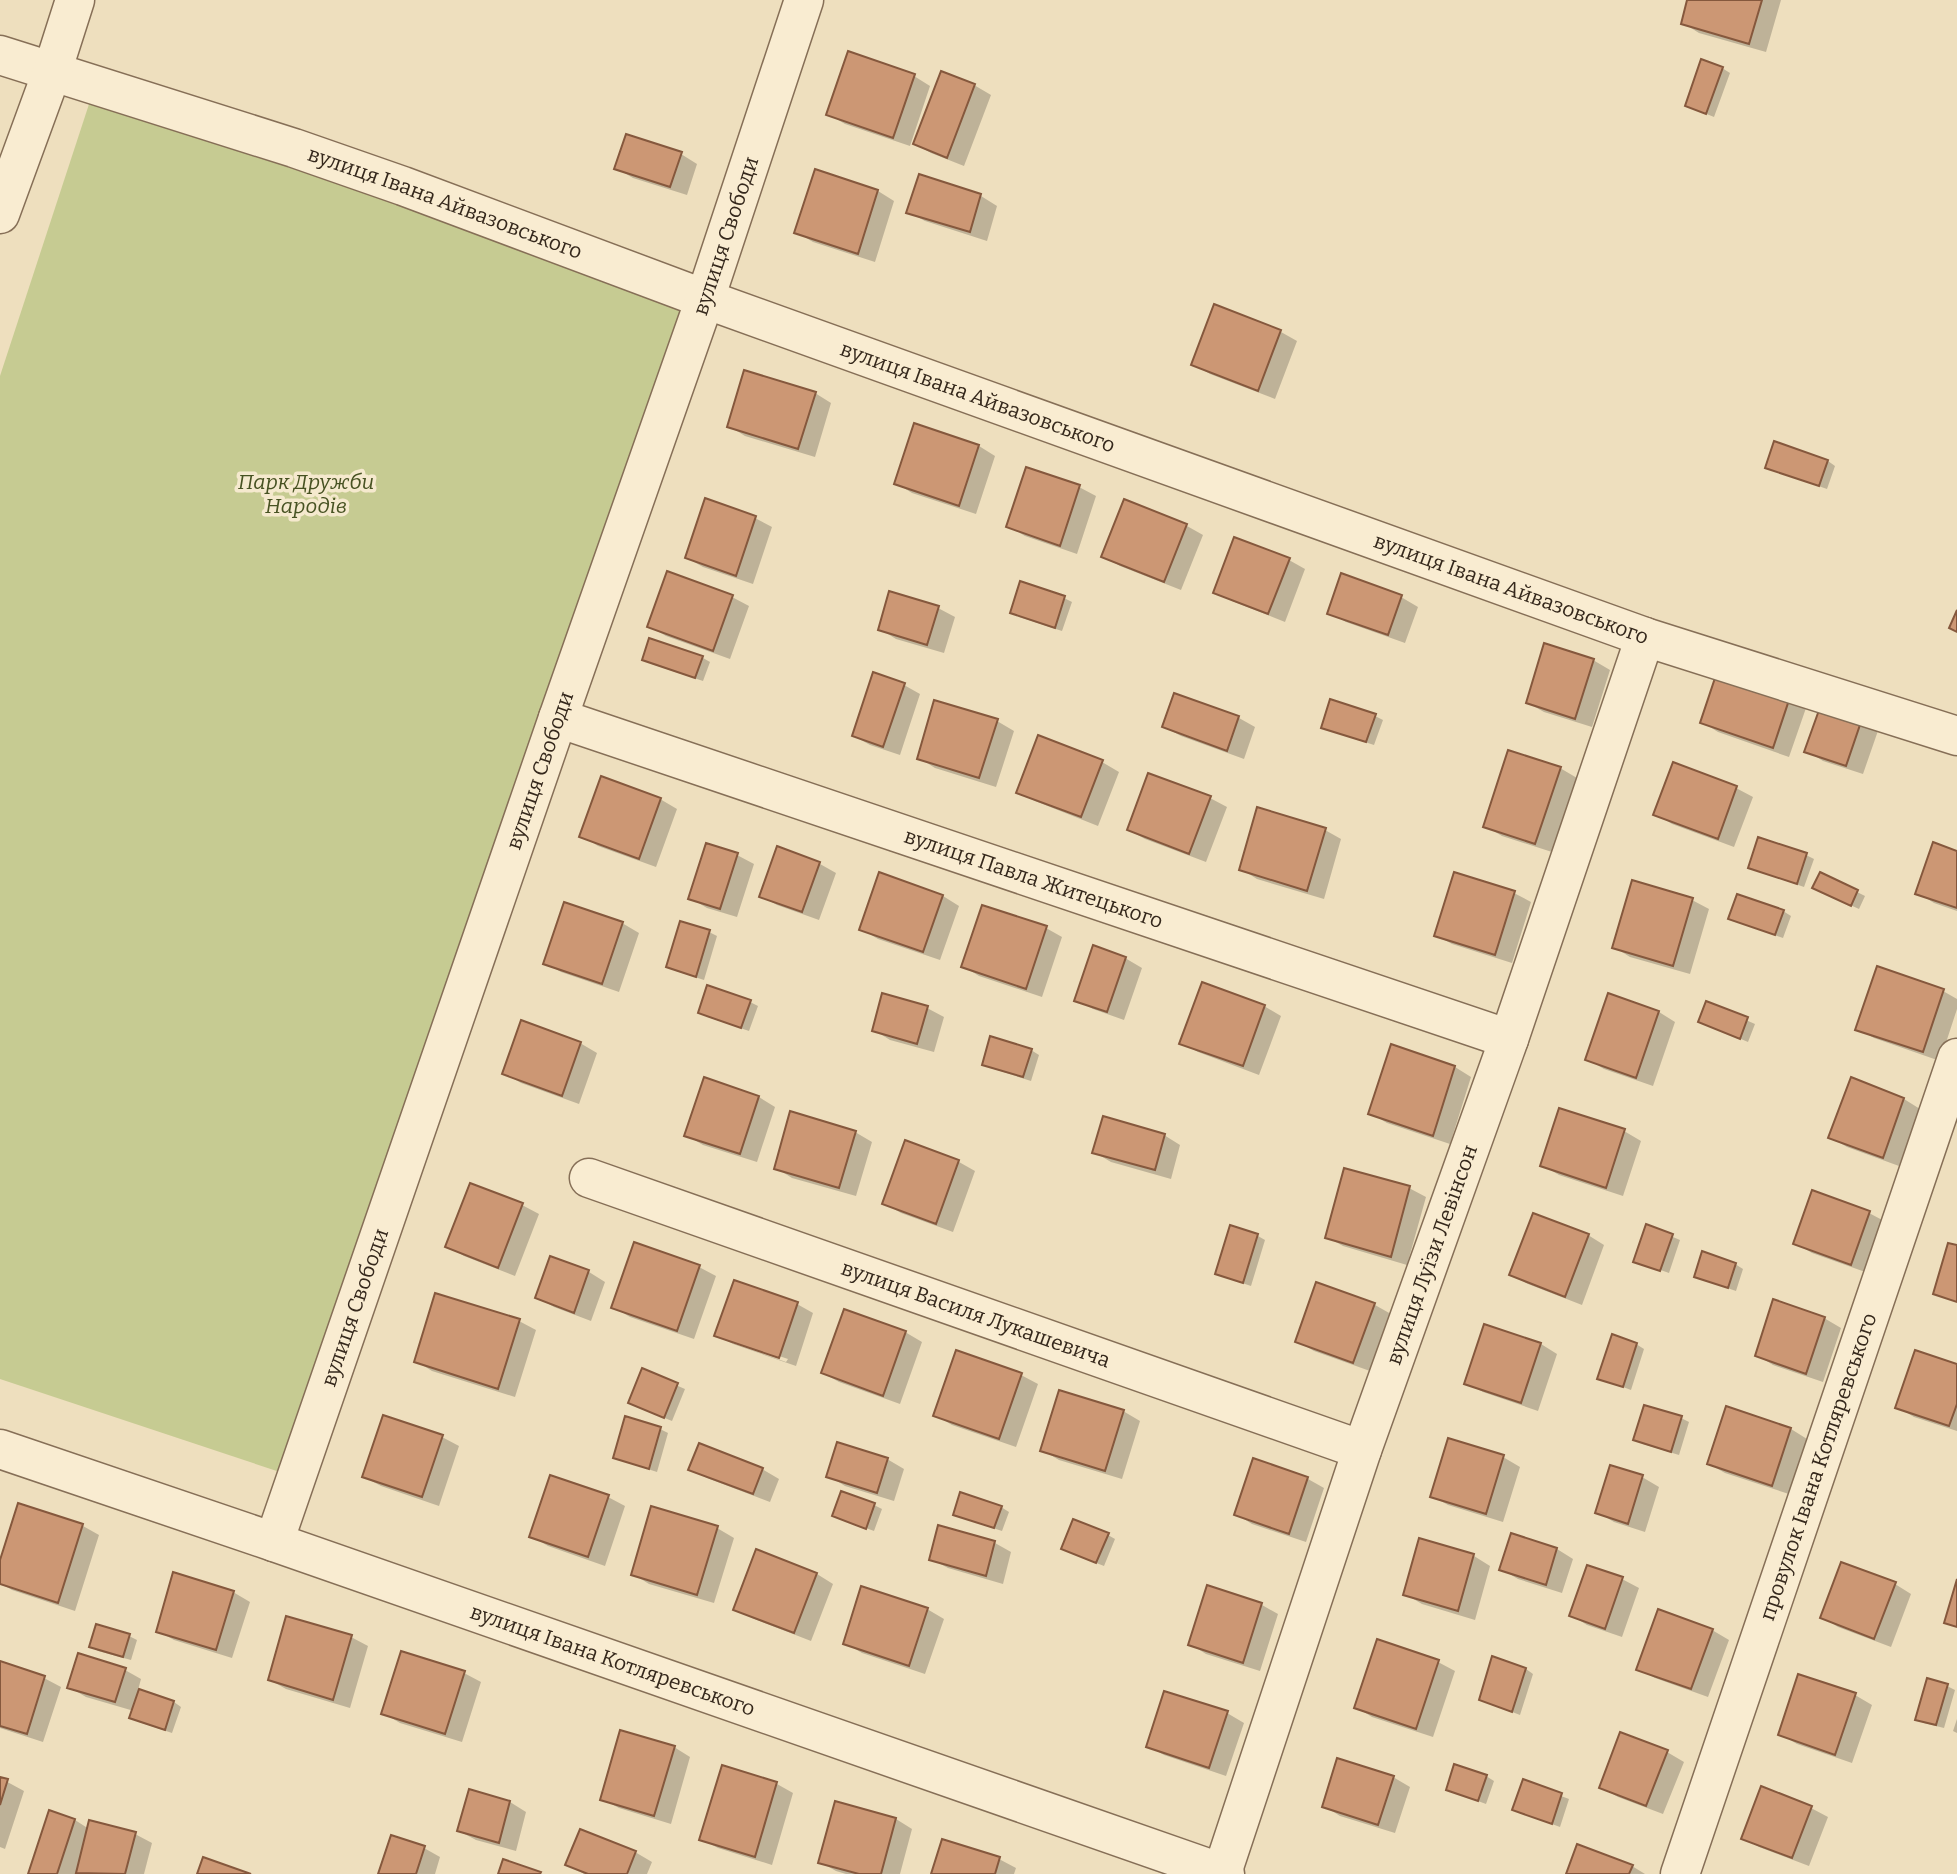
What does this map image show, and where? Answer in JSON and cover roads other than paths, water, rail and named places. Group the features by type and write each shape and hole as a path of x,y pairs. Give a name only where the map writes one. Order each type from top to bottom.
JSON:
{"street":[{"path":"0,214 52,72 75,0"},
{"name":"вулиця Свободи","path":"274,1542 705,299 804,0"},
{"name":"вулиця Івана Айвазовського","path":"0,55 318,156 705,299 1645,637 1957,736"},
{"name":"вулиця Луїзи Левінсон","path":"1223,1874 1362,1450 1509,1039 1645,637"},
{"name":"вулиця Павла Житецького","path":"558,718 1509,1039"},
{"name":"провулок Івана Котляревського","path":"1680,1874 1957,1058"},
{"name":"вулиця Василя Лукашевича","path":"589,1178 1362,1450"},
{"name":"вулиця Івана Котляревського","path":"0,1448 1223,1874"}],"park label":[{"name":"Парк Дружби Народів","path":"306,494"}]}
